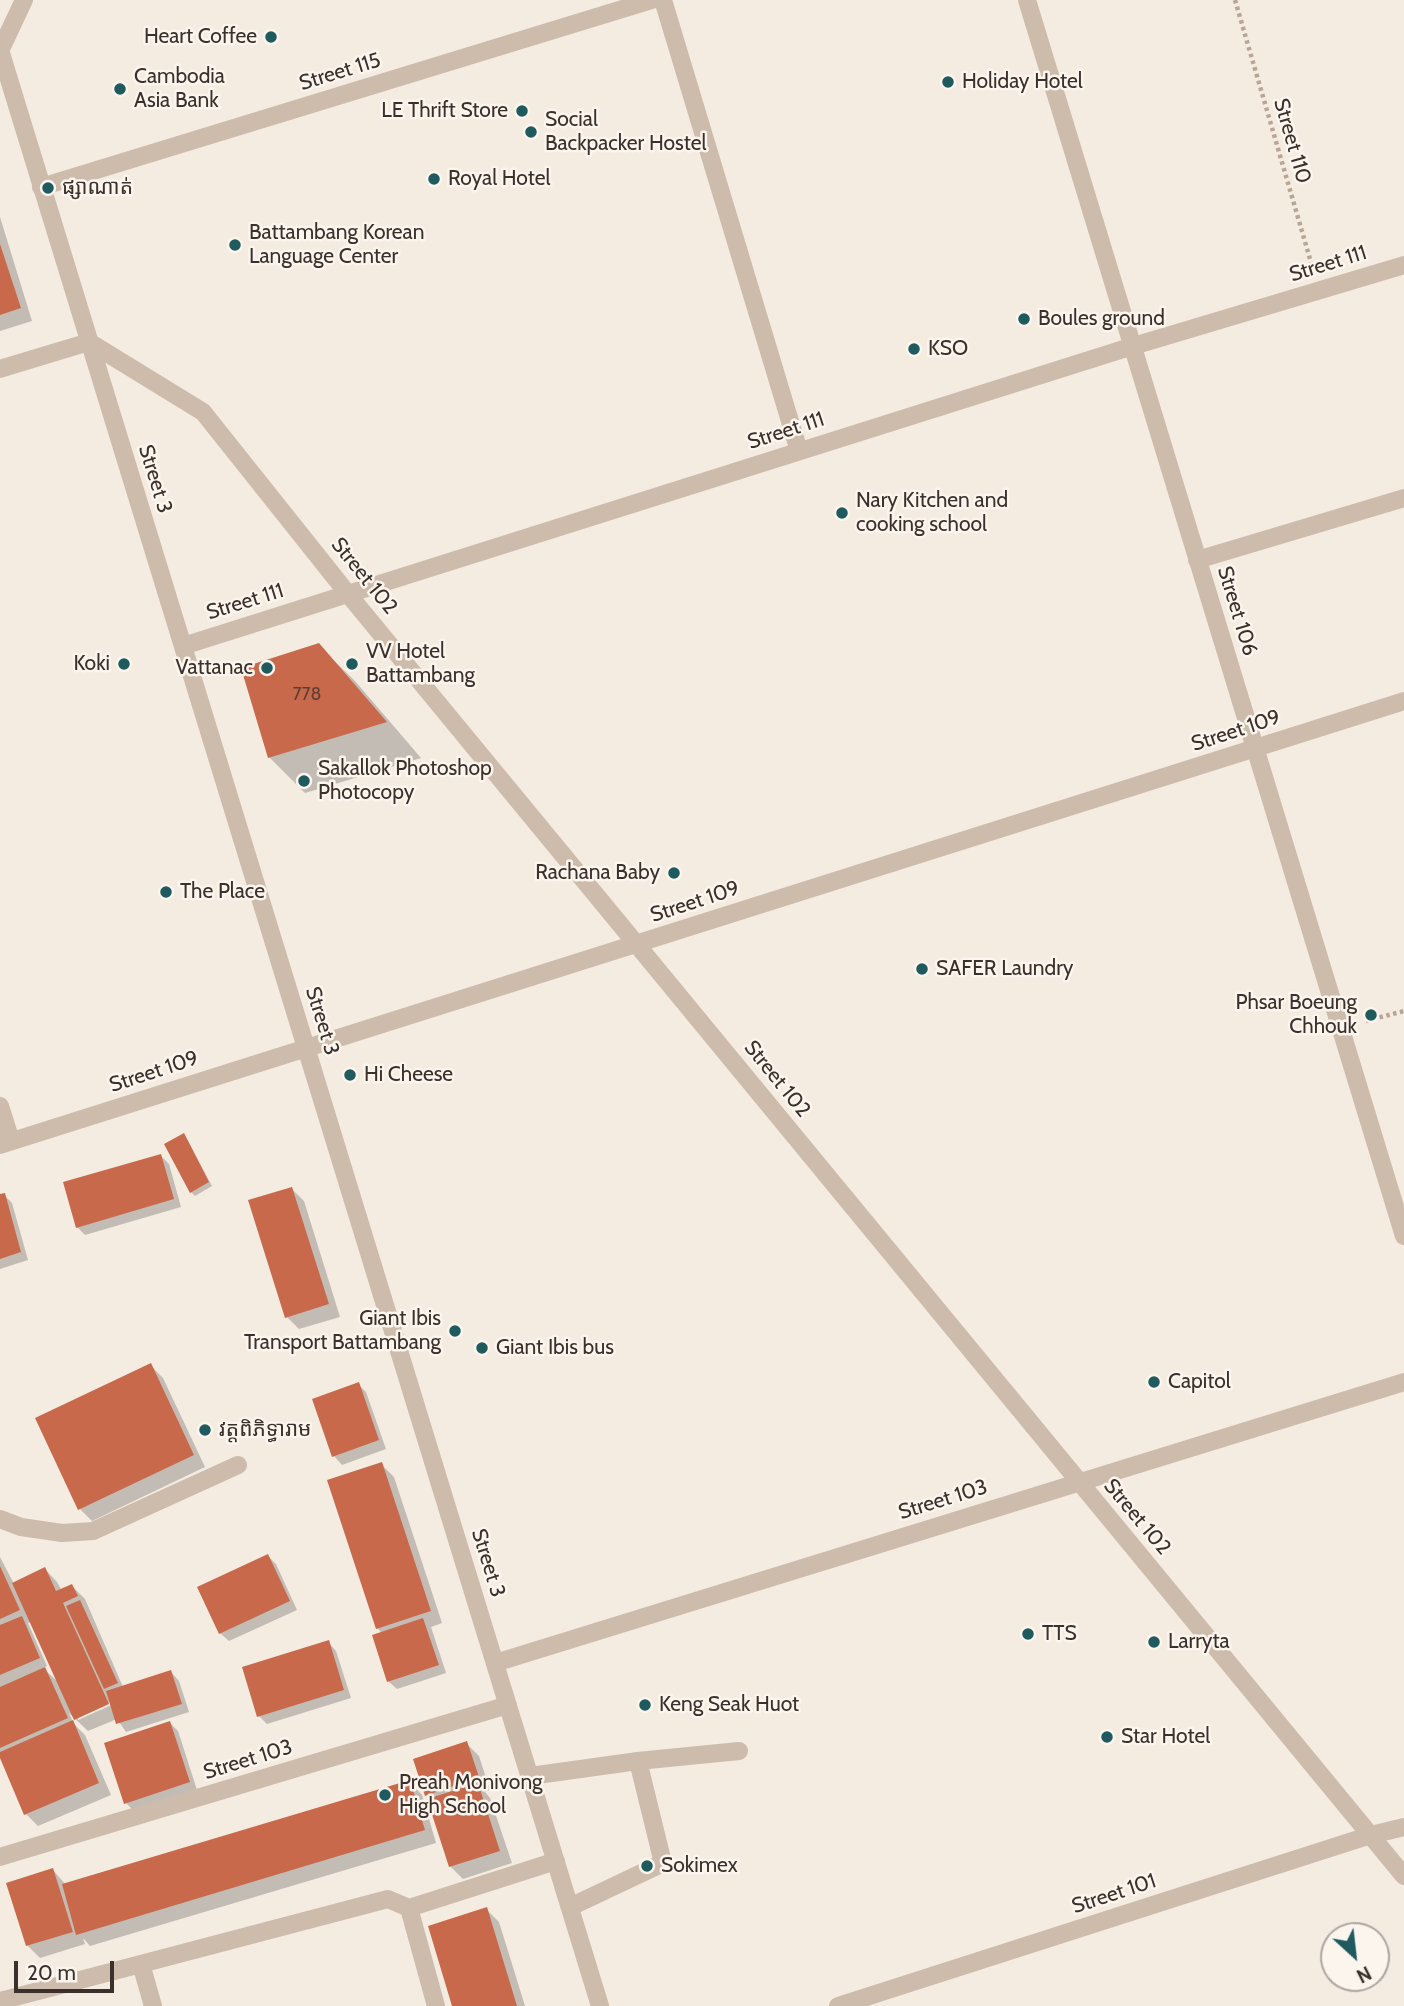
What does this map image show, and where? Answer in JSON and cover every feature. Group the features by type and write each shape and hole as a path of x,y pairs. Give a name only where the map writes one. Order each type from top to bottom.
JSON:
{"street":[{"path":"0,51 24,0"},
{"name":"Street 115","path":"41,187 652,0"},
{"path":"663,0 799,451"},
{"name":"Street 106","path":"1027,0 1130,347 1342,1027 1404,1236"},
{"name":"Street 3","path":"0,51 600,2006"},
{"name":"Street 111","path":"183,646 1130,347 1404,265"},
{"path":"0,369 89,342"},
{"name":"Street 102","path":"89,342 203,412 348,594 1404,1875"},
{"path":"1197,560 1404,498"},
{"name":"Street 109","path":"6,1143 1404,701"},
{"path":"0,1106 6,1143"},
{"name":"Street 103","path":"495,1663 1404,1382"},
{"path":"0,1518 21,1527 62,1532 93,1531 238,1465"},
{"name":"Street 103","path":"0,1857 508,1705"},
{"path":"530,1776 739,1751"},
{"path":"570,1908 663,1863 638,1761"},
{"name":"Street 101","path":"838,2006 870,2002 1371,1835 1404,1827"},
{"path":"0,2001 388,1899 409,1908 556,1861"},
{"path":"409,1908 436,2006"},
{"path":"141,1964 153,2006"}],"path":[{"name":"Street 110","path":"1235,0 1319,290"},
{"path":"1342,1027 1404,1011"}],"building":[{"path":"0,244 21,308 0,315"},
{"path":"319,643 387,722 268,758 241,668"},
{"path":"184,1133 209,1182 190,1193 164,1144"},
{"path":"161,1154 174,1199 76,1228 63,1182"},
{"path":"292,1187 329,1304 285,1318 248,1200"},
{"path":"5,1193 21,1252 0,1259 0,1194"},
{"path":"151,1363 194,1455 78,1510 35,1418"},
{"path":"359,1382 379,1440 332,1457 312,1399"},
{"path":"382,1462 431,1611 376,1629 327,1480"},
{"path":"268,1554 290,1601 219,1634 197,1587"},
{"path":"0,1566 20,1610 0,1619"},
{"path":"45,1567 56,1591 72,1584 78,1596 63,1603 109,1704 74,1720 12,1583"},
{"path":"80,1600 118,1683 104,1689 66,1606"},
{"path":"22,1616 40,1658 0,1675 0,1625"},
{"path":"423,1618 439,1665 387,1682 372,1635"},
{"path":"329,1640 344,1690 257,1717 242,1667"},
{"path":"45,1667 68,1718 0,1748 0,1687"},
{"path":"171,1670 182,1704 116,1724 106,1691"},
{"path":"73,1720 99,1783 24,1815 0,1758 0,1752"},
{"path":"170,1721 190,1782 124,1804 104,1743"},
{"path":"467,1741 479,1777 425,1796 413,1759"},
{"path":"410,1780 425,1830 76,1935 62,1884"},
{"path":"478,1783 500,1851 449,1867 427,1799"},
{"path":"53,1868 73,1932 26,1946 6,1883"},
{"path":"487,1907 517,2006 452,2006 428,1926"}],"place":[{"name":"Heart Coffee","path":"271,37"},
{"name":"Holiday Hotel","path":"948,82"},
{"name":"Cambodia Asia Bank","path":"120,89"},
{"name":"LE Thrift Store","path":"522,111"},
{"name":"Social Backpacker Hostel","path":"531,132"},
{"name":"Royal Hotel","path":"434,179"},
{"name":"ផ្សាណាត់","path":"48,188"},
{"name":"Battambang Korean Language Center","path":"235,245"},
{"name":"Boules ground","path":"1024,319"},
{"name":"KSO","path":"914,349"},
{"name":"Nary Kitchen and cooking school","path":"842,513"},
{"name":"Koki","path":"124,664"},
{"name":"VV Hotel Battambang","path":"352,664"},
{"name":"Vattanac","path":"267,668"},
{"name":"Sakallok Photoshop Photocopy","path":"304,781"},
{"name":"Rachana Baby","path":"674,873"},
{"name":"The Place","path":"166,892"},
{"name":"SAFER Laundry","path":"922,969"},
{"name":"Phsar Boeung Chhouk","path":"1371,1015"},
{"name":"Hi Cheese","path":"350,1075"},
{"name":"Giant Ibis Transport Battambang","path":"455,1331"},
{"name":"Giant Ibis bus","path":"482,1348"},
{"name":"Capitol","path":"1154,1382"},
{"name":"វត្តពិភិទ្ធារាម","path":"205,1430"},
{"name":"TTS","path":"1028,1634"},
{"name":"Larryta","path":"1154,1642"},
{"name":"Keng Seak Huot","path":"645,1705"},
{"name":"Star Hotel","path":"1107,1737"},
{"name":"Preah Monivong High School","path":"385,1795"},
{"name":"Sokimex","path":"647,1866"}]}
